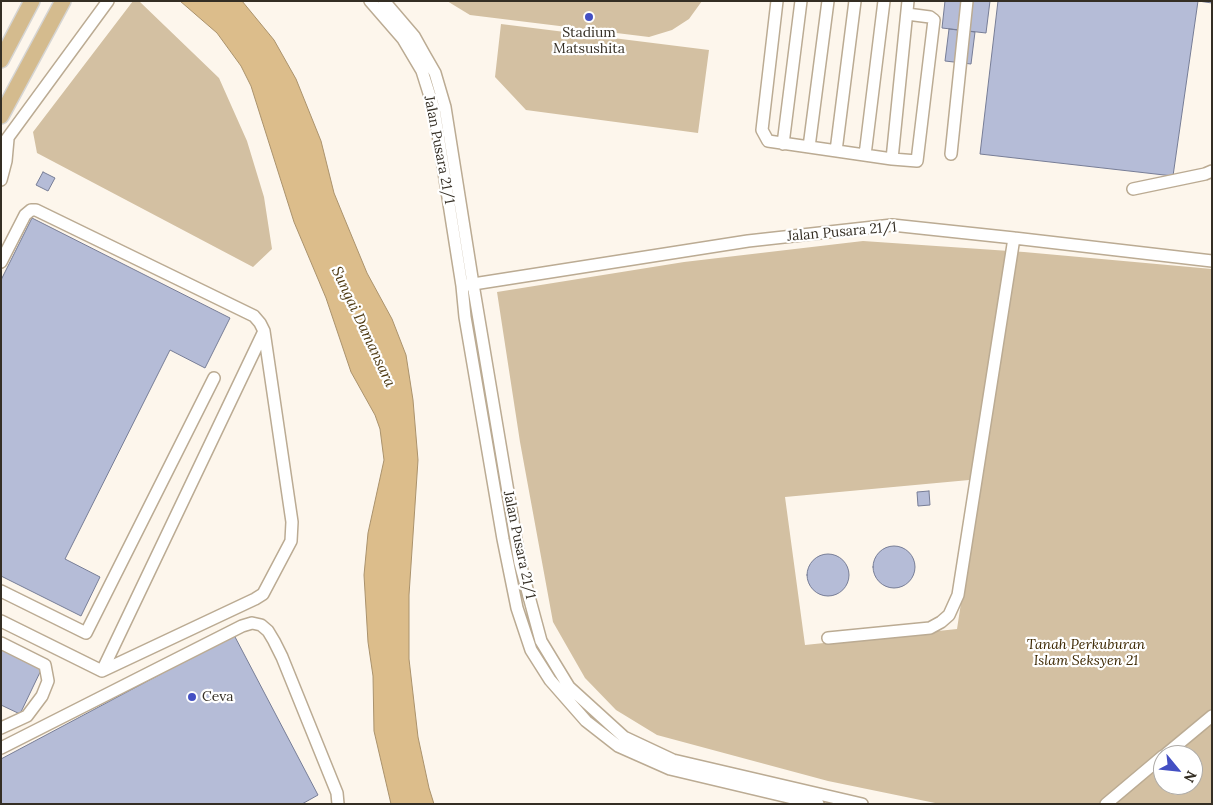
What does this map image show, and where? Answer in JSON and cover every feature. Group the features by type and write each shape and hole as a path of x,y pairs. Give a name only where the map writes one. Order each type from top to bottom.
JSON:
{"main road":[{"path":"1,60 32,1"},
{"path":"1,116 63,1"}],"street":[{"path":"1,147 108,1"},
{"name":"Jalan Pusara 21/1","path":"370,1 404,39 422,71 434,109 520,563 542,641 569,687 624,737 673,760 862,804"},
{"name":"Jalan Pusara 21/1","path":"384,1 414,36 435,73 445,108 468,285 466,317 486,443 517,608 532,650 550,680 586,720 618,746 670,769 818,804"},
{"path":"777,1 762,130 768,140 783,144 917,161 934,20 930,16 907,14"},
{"path":"783,144 801,1"},
{"path":"809,147 828,1"},
{"path":"836,151 855,1"},
{"path":"865,155 884,1"},
{"path":"892,159 908,1"},
{"path":"951,154 967,1"},
{"path":"1,180 6,162 8,137"},
{"path":"1133,189 1212,171"},
{"path":"1,262 25,215 31,210 36,210 254,316 260,322 264,331 292,522 290,541 263,594 102,671"},
{"name":"Jalan Pusara 21/1","path":"468,285 748,241 892,225 1212,260"},
{"path":"828,638 930,628 949,615 958,595 1014,238"},
{"path":"102,671 264,331"},
{"path":"1,591 86,633 214,378"},
{"path":"1,621 102,671"},
{"path":"1,748 242,626 252,623 261,625 268,631 282,657 336,793 338,804"},
{"path":"1,643 45,665 48,681 42,696 27,716 1,728"},
{"path":"1177,745 1212,716"},
{"path":"1106,804 1153,765"}],"green space":[{"path":"133,1 139,1 219,78 247,141 264,197 272,249 253,267 37,153 33,132"},
{"name":"Stadium Matsushita","path":"447,1 702,1 689,19 672,30 649,37 470,15"},
{"path":"501,24 709,50 698,133 526,110 495,77"},
{"name":"Tanah Perkuburan Islam Seksyen 21","path":"863,241 1024,252 1212,269 1212,804 940,804 828,781 657,735 616,710 585,678 553,622 520,442 497,292 684,262","holes":["980,479 957,629 805,645 785,497"]}],"water":[{"name":"Sungai Damansara","path":"180,1 242,1 274,40 296,79 321,141 334,193 367,273 392,319 406,355 413,400 418,460 409,595 409,659 418,737 434,804 391,804 374,731 373,676 368,642 364,575 368,533 384,460 380,429 375,415 351,372 326,298 294,222 251,86 241,66 217,33"}],"building":[{"path":"945,1 990,1 986,33 942,28"},
{"path":"998,1 1198,1 1173,176 980,154"},
{"path":"949,29 975,32 971,64 945,61"},
{"path":"43,172 55,178 48,191 36,185"},
{"path":"32,218 230,318 205,368 170,350 65,559 100,577 81,616 1,576 1,280"},
{"path":"929,491 930,505 918,506 917,492"},
{"path":"894,546 909,552 915,567 909,582 894,588 879,582 873,567 879,552"},
{"path":"828,554 843,560 849,575 843,590 828,596 813,590 807,575 813,560"},
{"name":"Ceva","path":"234,635 318,795 302,804 1,804 1,759"},
{"path":"1,646 43,666 20,714 1,705"}],"place":[{"name":"Stadium Matsushita","path":"589,17"},
{"name":"Ceva","path":"192,697"}]}
